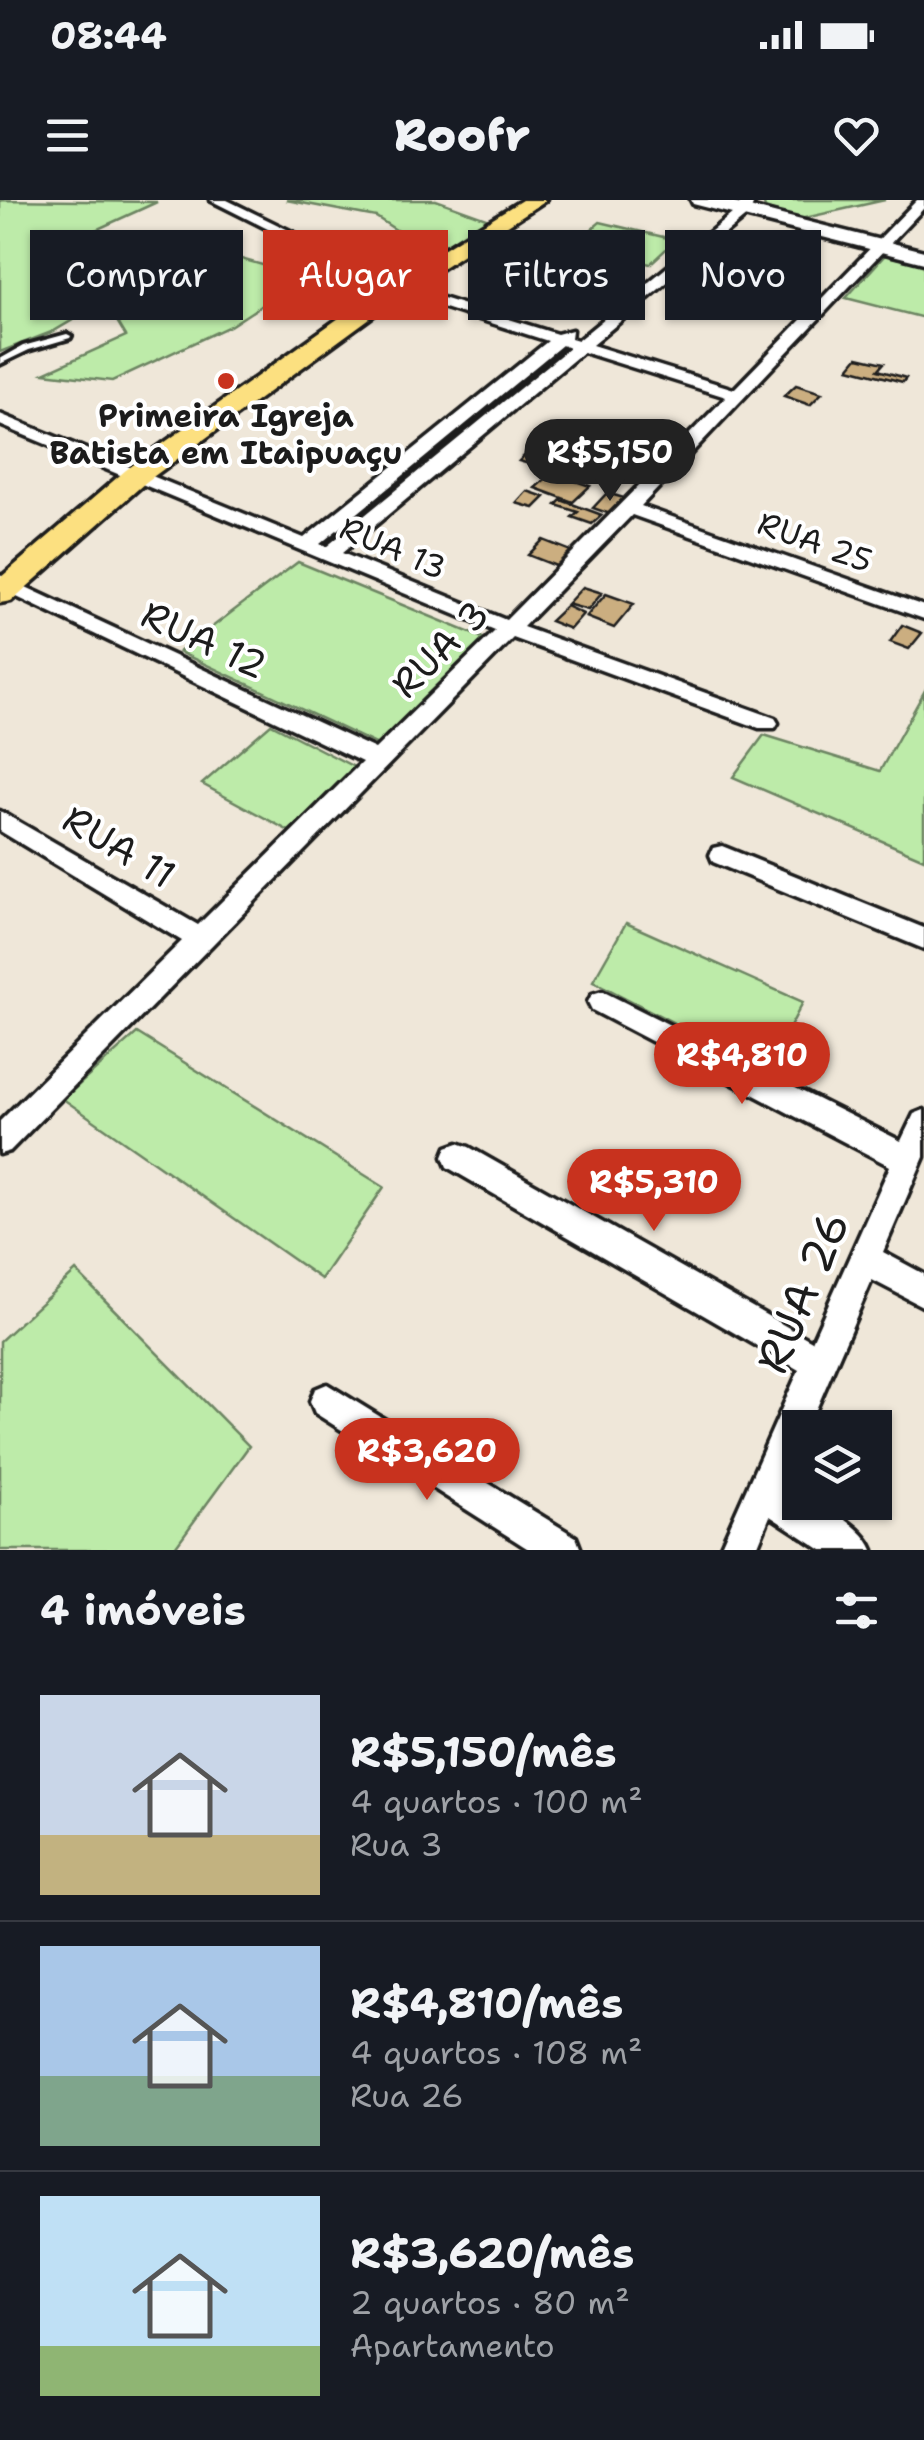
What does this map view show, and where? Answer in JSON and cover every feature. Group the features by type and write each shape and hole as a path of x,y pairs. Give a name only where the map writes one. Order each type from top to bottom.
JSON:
{"main road":[{"path":"448,255 536,200"},
{"path":"700,200 736,204 924,257"},
{"path":"3,587 136,476 352,320"}],"street":[{"path":"218,200 279,230"},
{"name":"RUA 3","path":"0,1140 379,762 924,200"},
{"path":"307,545 557,340 736,204"},
{"path":"329,554 577,346 736,204"},
{"path":"448,305 736,395"},
{"name":"RUA 13","path":"0,419 509,629 767,722"},
{"name":"RUA 25","path":"628,508 924,613"},
{"name":"RUA 12","path":"3,587 379,762"},
{"name":"RUA 11","path":"0,820 200,939"},
{"path":"722,855 924,939"},
{"path":"602,1002 908,1160"},
{"name":"RUA 26","path":"736,1550 924,1123"},
{"path":"458,1158 820,1364"},
{"path":"865,1258 924,1291"},
{"path":"327,1400 563,1550"},
{"path":"765,1491 855,1550"}],"lane":[{"path":"0,362 26,348 67,336"}],"green space":[{"path":"0,200 157,202 96,230 30,230 30,320 73,320 0,352"},
{"path":"286,200 436,200 489,219 448,244 448,230 396,230 376,217"},
{"path":"763,200 885,200 796,220 765,208"},
{"path":"600,222 634,230 591,230"},
{"path":"645,233 665,237 665,250 650,264 645,263"},
{"path":"885,255 924,265 924,318 846,298"},
{"path":"243,260 263,265 263,304 243,318"},
{"path":"116,320 239,320 112,381 44,373 126,336"},
{"path":"298,562 490,641 384,748 179,652"},
{"path":"924,692 924,859 733,777 764,735 880,771"},
{"path":"271,724 356,768 289,831 202,784"},
{"path":"626,923 803,1002 767,1071 593,981"},
{"path":"137,1033 384,1187 321,1279 63,1099"},
{"path":"76,1271 249,1446 173,1550 0,1550 0,1341"}],"building":[{"path":"858,357 884,363 878,370 906,378 903,382 849,368"},
{"path":"796,385 822,393 810,405 784,396"},
{"path":"601,431 634,442 620,455 587,443"},
{"path":"532,448 556,455 544,468 519,461"},
{"path":"605,452 627,460 615,471 592,463"},
{"path":"552,473 590,486 573,502 535,488"},
{"path":"527,491 545,497 534,508 516,503"},
{"path":"607,493 627,499 613,515 593,508"},
{"path":"561,500 602,515 592,524 572,517 578,512 556,505"},
{"path":"543,540 571,551 556,566 528,555"},
{"path":"583,587 602,593 588,610 567,604"},
{"path":"606,594 634,604 614,628 586,617"},
{"path":"566,606 583,614 570,629 550,621"},
{"path":"902,625 922,633 909,649 890,642"}],"place":[{"name":"Primeira Igreja Batista em Itaipuaçu","path":"226,381"}]}
